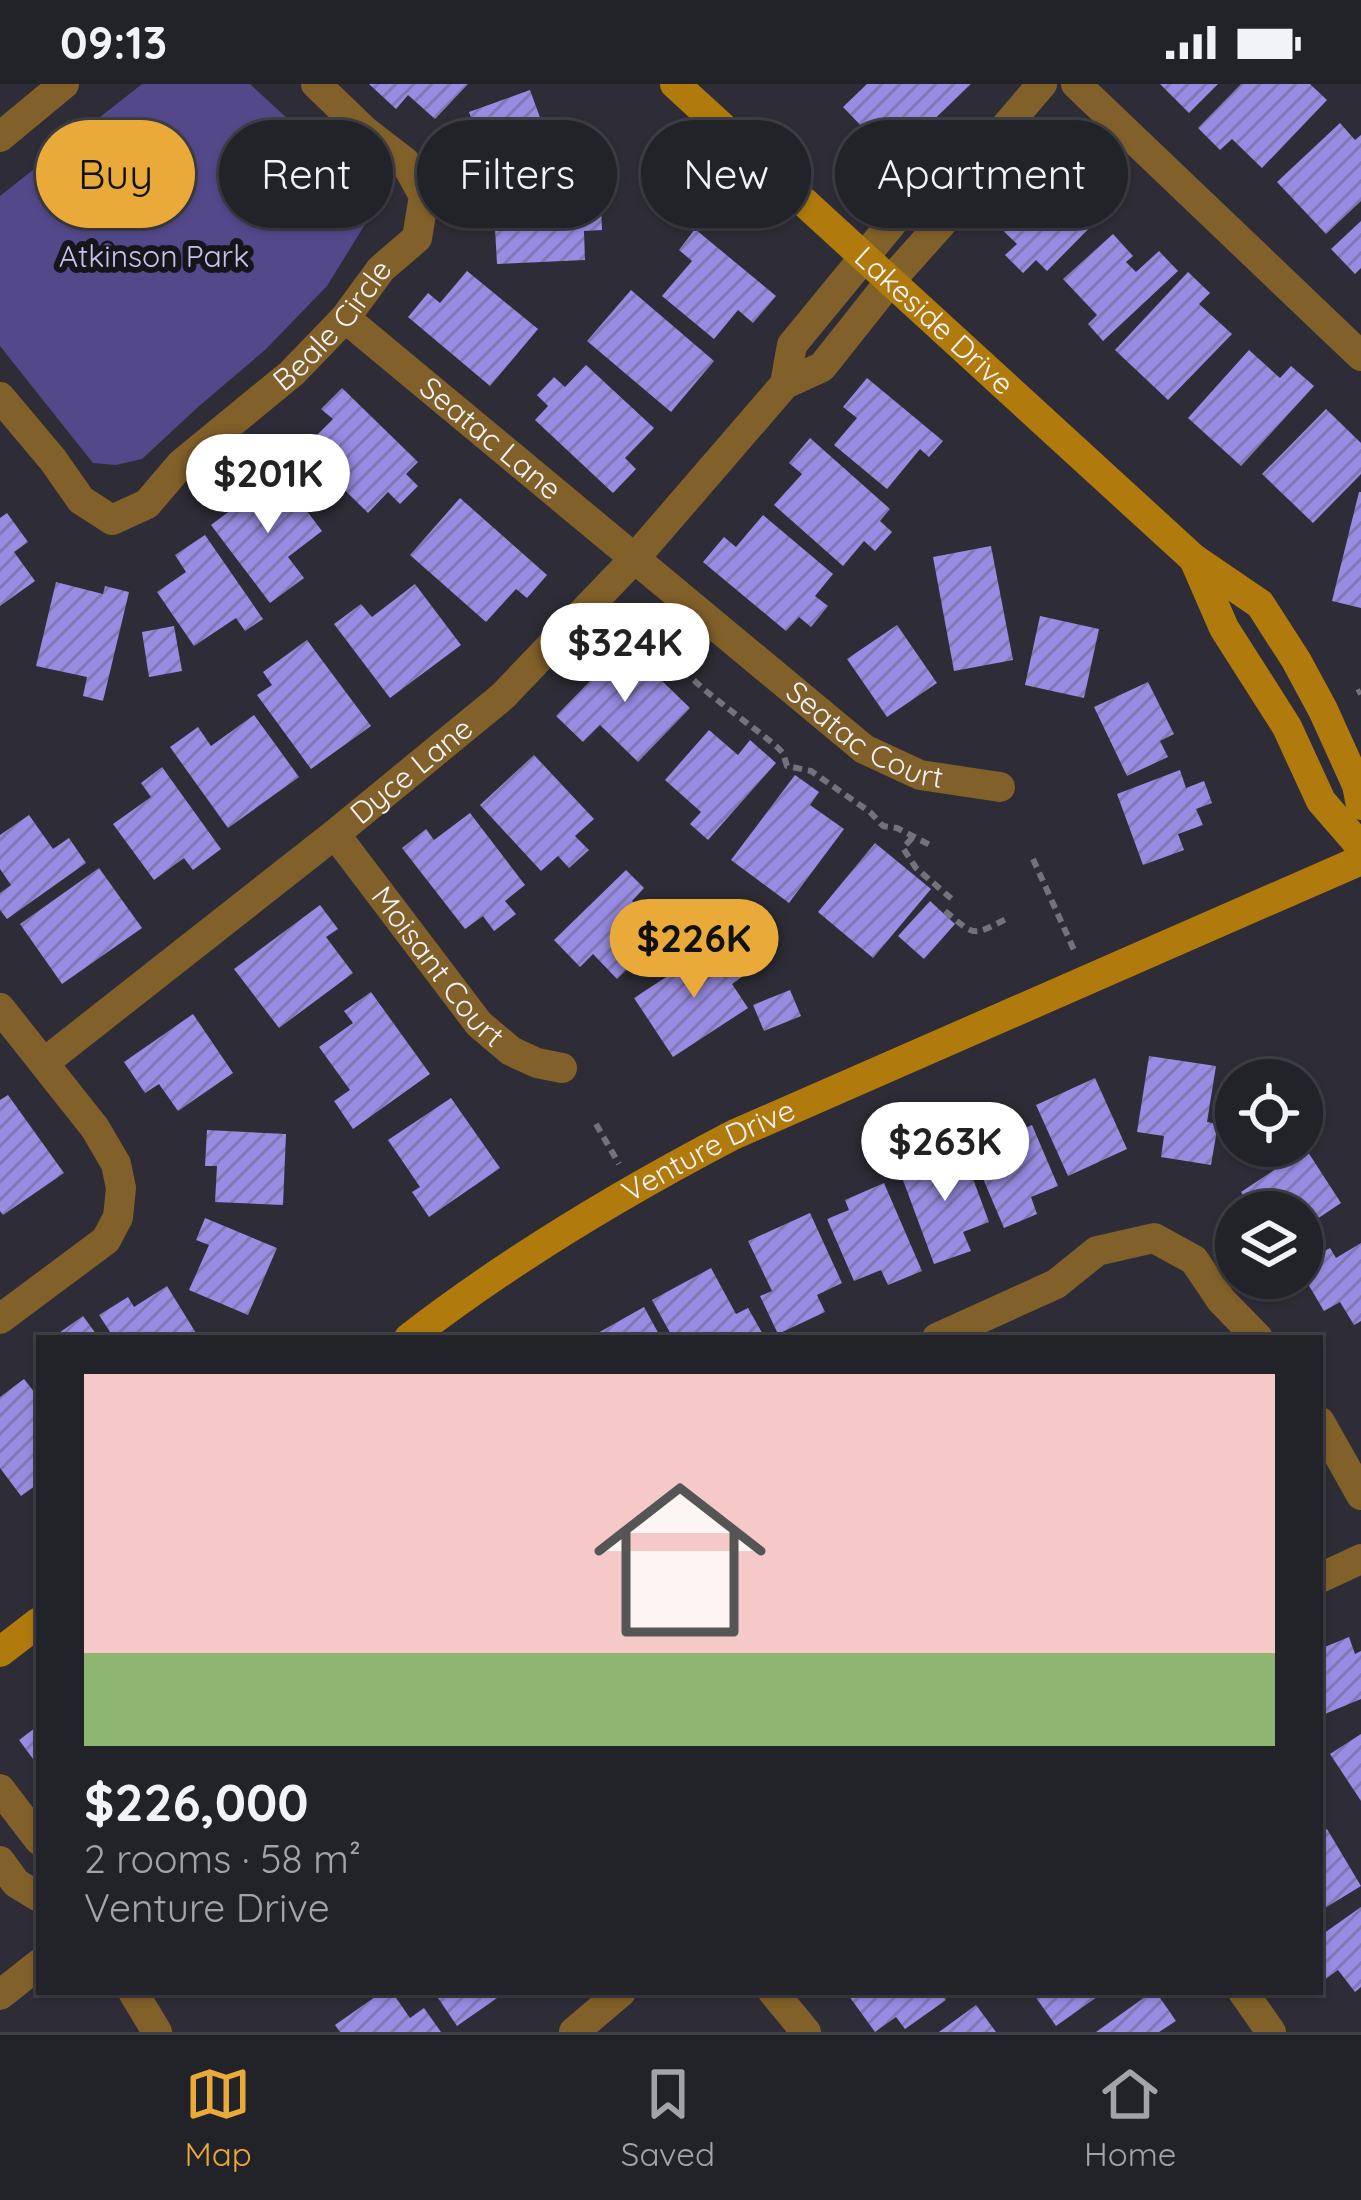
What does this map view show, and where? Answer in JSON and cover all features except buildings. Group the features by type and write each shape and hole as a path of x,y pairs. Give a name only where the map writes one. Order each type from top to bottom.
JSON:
{"street":[{"path":"0,136 63,84"},
{"name":"Beale Circle","path":"0,397 81,500 112,520 147,504 181,464 292,373 345,318 381,269 417,238 424,196 406,162 316,84"},
{"name":"Lakeside Drive","path":"675,84 1194,559 1260,604 1323,710 1357,785 1361,805"},
{"path":"1011,120 1042,84"},
{"path":"1076,84 1361,356"},
{"name":"Dyce Lane","path":"784,385 792,345 887,228"},
{"name":"Dyce Lane","path":"45,1062 503,696 635,558 784,385 822,367 937,228"},
{"name":"Seatac Lane","path":"345,318 635,558"},
{"name":"Seatac Court","path":"635,558 864,749 920,775 1000,787"},
{"name":"Lakeside Drive","path":"1194,559 1224,628 1287,728 1321,801 1361,847"},
{"name":"Moisant Court","path":"335,834 479,1024 511,1051 562,1068"},
{"name":"Venture Drive","path":"413,1335 491,1277 633,1188 733,1135 1361,860"},
{"path":"0,1008 94,1128 116,1164 121,1188 118,1216 106,1240 0,1319"},
{"path":"944,1335 1056,1284 1097,1251 1154,1238 1194,1260 1221,1300 1255,1335"},
{"path":"1323,1427 1361,1495"},
{"path":"1323,1577 1361,1559"},
{"path":"0,1652 36,1624"},
{"path":"0,1789 36,1836"},
{"path":"0,1861 16,1883 36,1895"},
{"path":"0,1995 36,1966"},
{"path":"135,1995 157,2032"},
{"path":"574,2032 617,1995"},
{"path":"775,1995 806,2032"},
{"path":"1245,1995 1271,2032"}],"path":[{"path":"682,670 776,746 787,766 811,771 883,826 934,847"},
{"path":"913,837 903,848 916,868 953,900"},
{"path":"1033,859 1088,981"},
{"path":"945,910 970,932 979,933 1010,917"},
{"path":"596,1124 633,1188"}],"green space":[{"name":"Atkinson Park","path":"142,84 250,84 289,120 219,120 219,228 363,228 327,286 265,350 142,459 116,465 93,463 0,346 0,196 36,168 36,228 195,228 195,120 96,120"}]}
